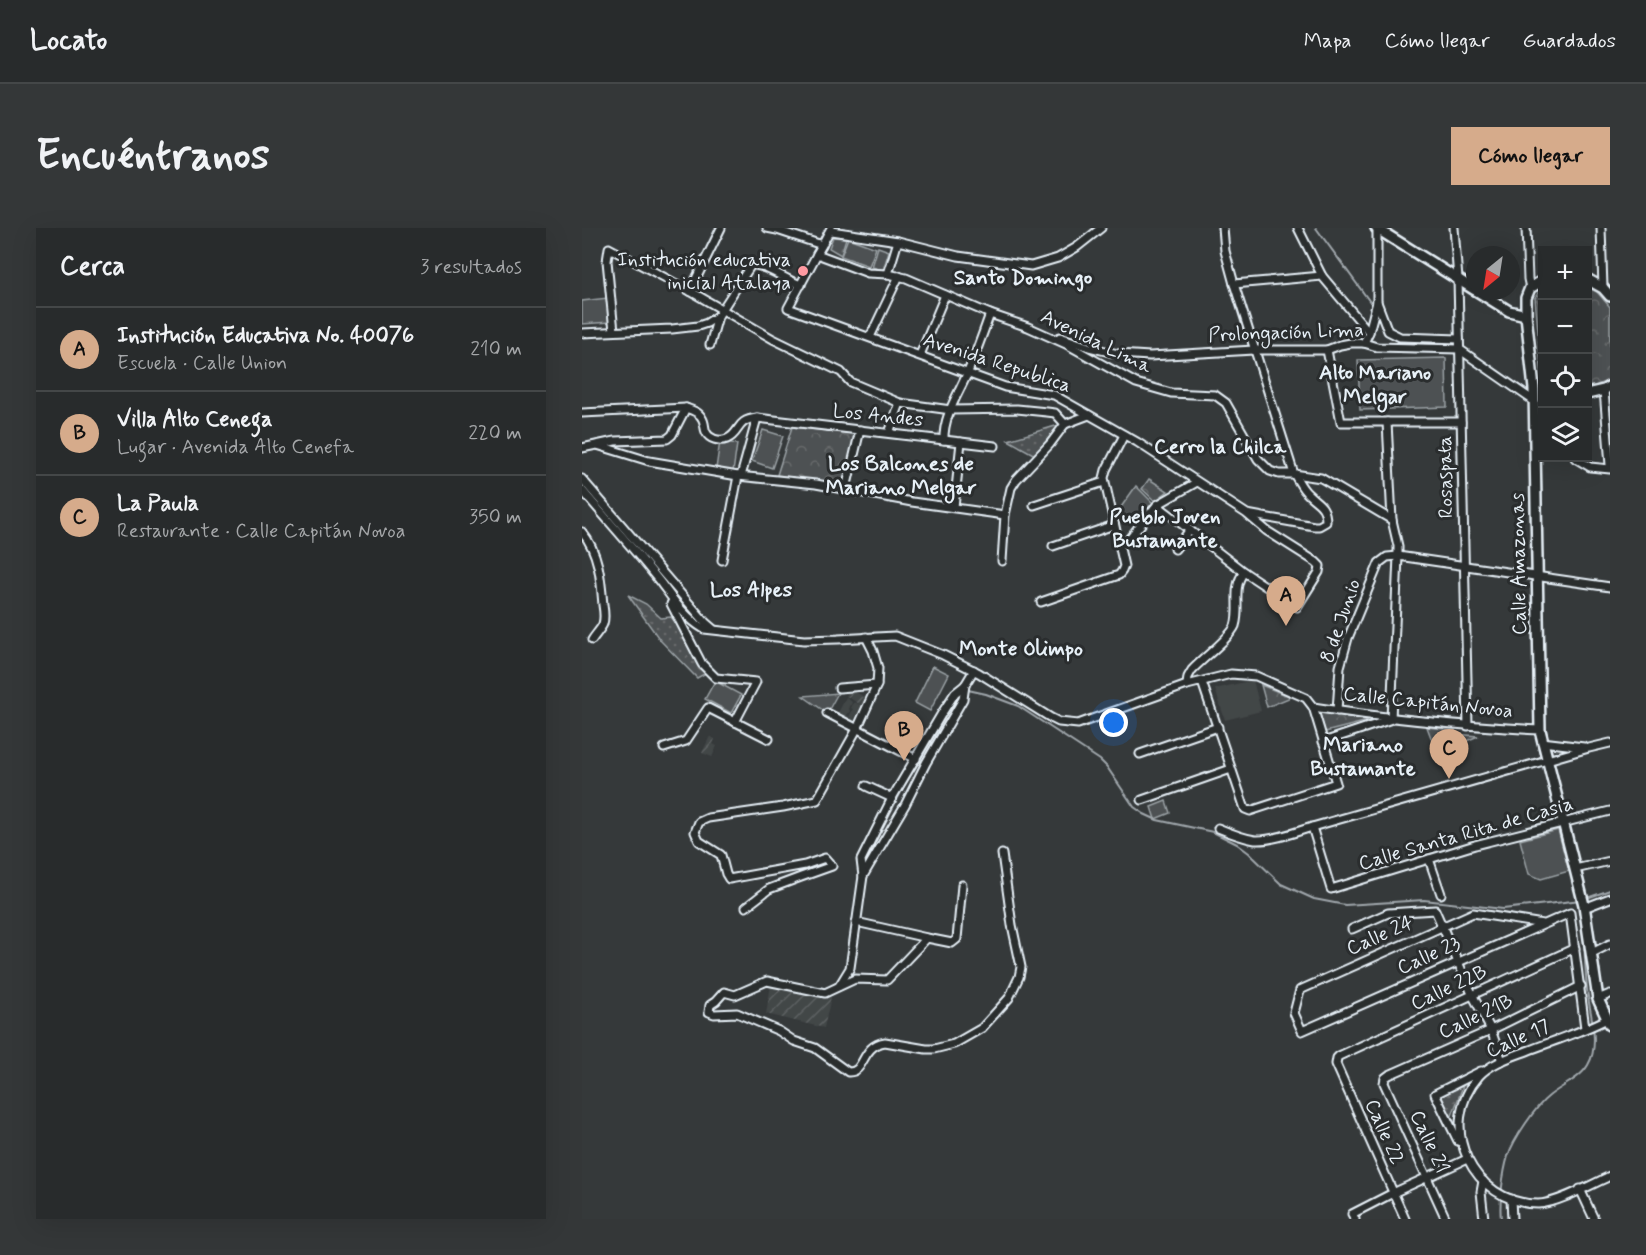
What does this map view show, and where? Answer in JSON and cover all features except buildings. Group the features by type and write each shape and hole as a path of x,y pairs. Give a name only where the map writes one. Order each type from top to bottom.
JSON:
{"street":[{"path":"690,291 721,228"},
{"path":"767,228 822,244"},
{"path":"710,345 720,313 753,264 801,285 831,229 898,241 958,256 1031,266 1058,258 1077,247 1101,228"},
{"path":"1223,228 1225,251 1234,284 1294,474"},
{"path":"1298,228 1322,276 1369,332"},
{"path":"1377,228 1466,284"},
{"path":"1364,343 1377,302 1377,228"},
{"name":"Rosaspata","path":"1454,228 1458,279 1468,726"},
{"name":"Calle Amazonas","path":"1526,228 1530,288 1526,298 1526,315 1538,390 1534,401 1534,430 1540,730 1583,903 1598,999 1606,1022"},
{"path":"1601,228 1603,288"},
{"path":"888,274 898,241"},
{"path":"614,332 607,261 609,248 690,291 720,313 841,372 850,382 900,403 951,410 1017,409 1055,413 1065,424"},
{"name":"Avenida Lima","path":"817,254 868,273 899,276 990,314 1028,327 1066,344 1136,383 1171,393 1215,395 1226,403 1263,465 1279,474 1321,478 1392,520"},
{"path":"870,337 899,276"},
{"path":"1234,284 1322,276"},
{"path":"1592,282 1603,288 1610,296"},
{"path":"1530,288 1538,283"},
{"name":"Avenida Republica","path":"801,285 788,308 1005,387 1054,395 1146,448 1248,514 1319,526 1326,522 1324,510 1318,501 1306,494 1294,474"},
{"path":"920,355 945,295"},
{"path":"1492,300 1509,311 1526,315"},
{"path":"1377,302 1388,331 1400,337 1459,339"},
{"path":"582,333 698,326 707,323 720,313"},
{"path":"944,440 943,432 951,410 968,373 990,314"},
{"name":"Prolongación Lima","path":"1028,327 1118,354 1150,356 1254,350 1327,350 1340,345 1364,343 1377,347 1459,349"},
{"path":"1459,349 1534,401"},
{"path":"1327,350 1341,422 1461,422"},
{"path":"1582,462 1590,467 1610,467 1607,388 1592,392"},
{"path":"889,433 900,403"},
{"path":"582,413 686,408 698,414 704,422 705,431 716,440 730,437 742,422 757,418 739,476 722,560"},
{"path":"582,448 615,441 667,439 672,435 686,408"},
{"path":"1002,561 1005,515 1011,489 1016,480 1050,444 1065,424 1089,415"},
{"name":"Los Andes","path":"757,418 995,447"},
{"path":"1323,742 1391,719 1398,546 1392,520 1387,422"},
{"path":"846,489 860,430"},
{"path":"1534,430 1538,432"},
{"path":"1041,602 1119,575 1122,571 1124,566 1104,482 1106,470 1124,435"},
{"path":"954,507 961,442"},
{"path":"597,445 649,461 739,476 816,484 912,502 1005,515"},
{"path":"582,479 706,623 715,630"},
{"path":"1034,505 1104,482"},
{"path":"1119,544 1128,540 1157,505 1197,482"},
{"path":"582,490 673,600 696,624 704,629 804,640 895,636 974,670 1051,718 1068,724 1078,724 1187,685 1231,674 1256,676 1306,698 1313,708 1336,783 1250,811 1244,808 1202,682"},
{"path":"1157,505 1244,572 1297,607 1319,572 1320,566 1267,531 1248,514"},
{"path":"1053,546 1114,525"},
{"path":"1175,549 1190,530"},
{"path":"582,532 597,561 602,586 603,624 592,640"},
{"path":"1398,556 1610,587"},
{"name":"8 de Junio","path":"1337,711 1340,667 1348,638 1379,563 1387,557 1398,556"},
{"path":"1187,685 1192,670 1233,630 1236,620 1237,582 1244,572"},
{"path":"673,600 671,604 702,664 708,671 716,678 756,682 735,722"},
{"path":"746,907 769,889 832,866 825,858 805,865 729,879 721,855 699,842 695,832 699,822 708,818 817,800 857,729 877,685 878,668 866,637"},
{"path":"863,876 905,805 974,670"},
{"path":"839,688 877,685"},
{"path":"837,988 850,968 863,876 861,860 892,798 955,693 965,690"},
{"path":"664,748 686,741 708,708 769,739"},
{"name":"Calle Capitán Novoa","path":"1313,708 1391,719 1540,730"},
{"path":"827,713 916,759"},
{"path":"1140,754 1218,727"},
{"path":"1542,742 1589,748"},
{"path":"1218,828 1240,837 1257,840 1269,838 1610,743"},
{"path":"1142,800 1231,769"},
{"path":"866,786 892,798"},
{"name":"Calle Santa Rita de Casia","path":"1312,827 1331,889 1475,845 1610,811"},
{"path":"927,938 887,981 855,979 825,993 766,981 735,995 724,992 710,1005 709,1012 737,1014 779,1031 794,1041 815,1048 848,1072 858,1069 870,1049 878,1043 885,1042 926,1049 954,1044 982,1028 1009,998 1019,977 1021,967 1012,925 1002,854"},
{"path":"1429,859 1441,894"},
{"path":"1575,869 1610,861"},
{"path":"856,922 952,944 957,939 962,885"},
{"path":"1583,903 1610,898"},
{"path":"1352,929 1388,914 1435,910 1473,996 1491,1030 1502,1061 1435,1094 1467,1159 1393,1193 1354,1217"},
{"name":"Calle 24","path":"1302,1031 1294,1013 1300,990 1473,912 1543,924"},
{"name":"Calle 23","path":"1302,1031 1570,913 1575,948"},
{"path":"1592,953 1610,944"},
{"path":"1575,948 1588,1027"},
{"name":"Calle 22B","path":"1337,1058 1575,948"},
{"name":"Calle 21B","path":"1385,1078 1581,986"},
{"path":"1598,999 1610,994"},
{"name":"Calle 17","path":"1606,1022 1502,1061 1481,1074 1468,1090 1460,1118 1460,1136 1467,1159 1489,1188 1521,1203 1553,1202 1610,1176"},
{"name":"Calle 22","path":"1337,1058 1336,1064 1405,1219"},
{"name":"Calle 21","path":"1385,1078 1384,1083 1446,1219"},
{"path":"1483,1181 1481,1192 1484,1219"},
{"path":"1580,1189 1594,1219"},
{"path":"1507,1197 1512,1219"}],"shaded area":[{"path":"1253,680 1261,711 1225,720 1215,689"},
{"path":"850,689 868,699 863,706 846,696"},
{"path":"846,697 852,702 847,715 850,719 854,702 863,706 853,723 837,715"},
{"path":"710,736 715,739 713,744 717,746 712,757 702,753"},
{"path":"771,985 831,997 824,1028 766,1014"}],"green space":[{"path":"833,237 846,238 841,255 829,248"},
{"path":"848,238 876,248 869,266 841,256"},
{"path":"878,247 889,251 883,270 872,267"},
{"path":"1592,290 1610,307 1610,378 1592,386"},
{"path":"1538,293 1538,331 1535,298"},
{"path":"608,298 610,322 582,324 582,301"},
{"path":"1446,358 1447,407 1360,410 1358,360"},
{"path":"1059,425 1035,455 1008,440"},
{"path":"792,427 856,434 845,485 777,475"},
{"path":"763,430 783,436 772,468 752,461"},
{"path":"720,441 737,444 733,472 716,469"},
{"path":"1149,479 1168,491 1155,501 1142,489"},
{"path":"1136,486 1153,503 1136,526 1119,510"},
{"path":"628,595 646,604 661,618 671,617 706,673 697,678 660,640"},
{"path":"933,666 949,674 930,711 915,703"},
{"path":"715,681 741,695 731,713 705,699"},
{"path":"1261,685 1291,697 1267,707"},
{"path":"838,693 827,713 803,696"},
{"path":"1319,711 1368,721 1325,732"},
{"path":"1427,727 1455,730 1455,734 1478,736 1450,748 1447,741 1433,743"},
{"path":"1166,801 1170,813 1155,819 1151,807"},
{"path":"1558,830 1569,871 1541,879 1529,874 1520,840"},
{"path":"1463,1086 1450,1121 1441,1096"}],"waterway":[{"path":"1316,228 1373,306"},
{"path":"968,690 1018,706 1100,760 1134,807 1144,814 1157,820 1213,832 1249,853 1281,884 1314,899 1345,905 1424,900 1503,909 1581,900"},
{"path":"950,713 960,696"},
{"path":"866,860 903,788 945,720"},
{"path":"1584,899 1610,890"},
{"path":"1501,1219 1501,1196 1505,1171 1508,1156 1515,1141 1544,1101 1585,1070 1592,1057 1594,1038 1587,989 1583,930"}],"place":[{"name":"Institución educativa inicial Atalaya","path":"803,271"},
{"name":"Institución Educativa No. 40076","path":"1286,626"},
{"name":"Villa Alto Cenega","path":"904,761"},
{"name":"La Paula","path":"1449,779"}],"district":[{"name":"Santo Domingo","path":"1023,278"},
{"name":"Alto Mariano Melgar","path":"1375,385"},
{"name":"Cerro la Chilca","path":"1220,447"},
{"name":"Los Balcones de Mariano Melgar","path":"901,476"},
{"name":"Pueblo Joven Bustamante","path":"1165,529"},
{"name":"Los Alpes","path":"751,590"},
{"name":"Monte Olimpo","path":"1021,649"},
{"name":"Mariano Bustamante","path":"1363,757"}]}
